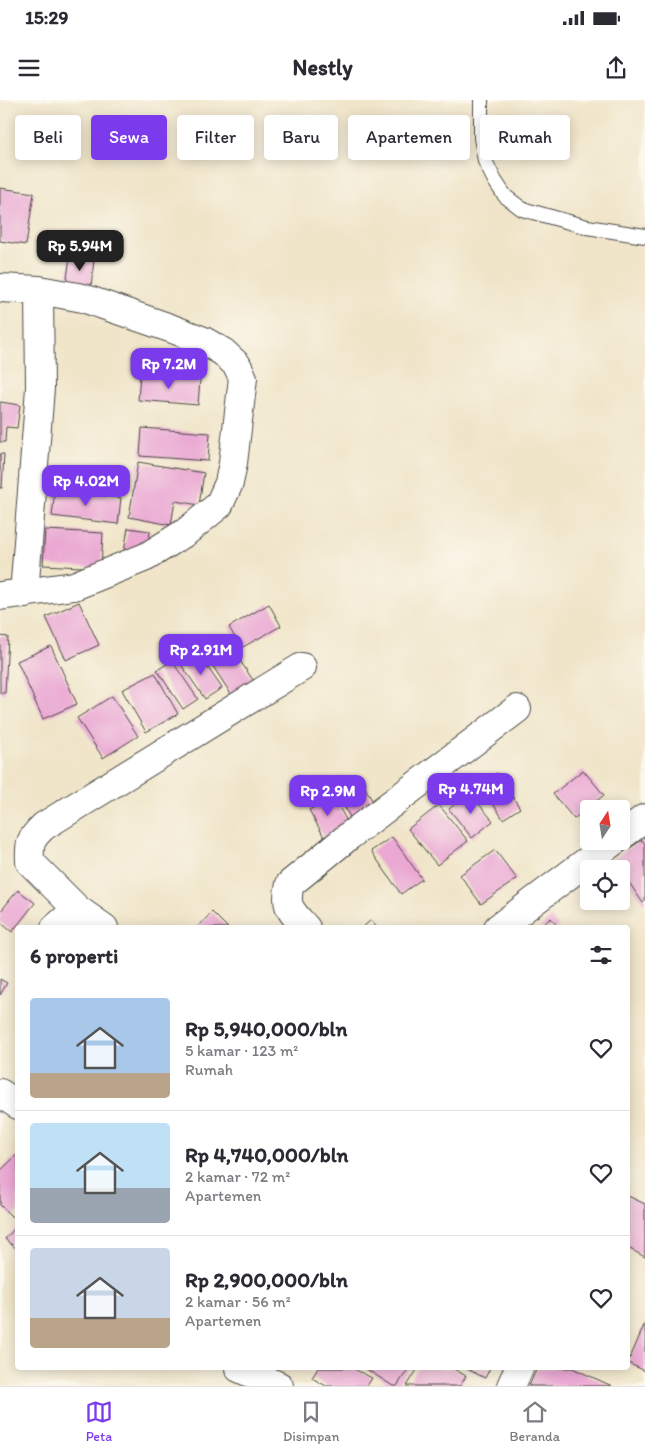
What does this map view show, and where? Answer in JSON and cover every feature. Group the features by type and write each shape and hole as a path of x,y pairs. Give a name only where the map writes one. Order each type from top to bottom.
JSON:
{"street":[{"path":"0,288 39,290 83,298 204,341 223,352 237,365 243,378 233,464 229,483 219,505 186,532 146,557 74,586 12,595 40,388 39,290"},
{"path":"100,925 77,909 30,862 29,847 32,837 44,826 302,667"},
{"path":"303,925 288,908 287,895 290,884 349,836 517,709"},
{"path":"630,829 645,818"},
{"path":"502,925 602,850"},
{"path":"58,925 77,909"},
{"path":"0,1093 15,1103"},
{"path":"243,1370 279,1386 288,1370"},
{"path":"510,1386 518,1370"}],"lane":[{"path":"481,100 481,138 486,161 495,181 505,196 522,209 532,212 588,227 645,236"}],"building":[{"path":"0,188 34,193 26,245 0,241"},
{"path":"70,257 94,260 91,287 66,285"},
{"path":"140,374 200,379 198,405 138,400"},
{"path":"0,402 20,405 17,428 6,427 5,442 0,442"},
{"path":"142,428 210,433 208,461 140,456"},
{"path":"0,454 4,454 2,488 0,488"},
{"path":"138,462 204,473 199,505 175,501 171,525 129,517"},
{"path":"55,490 121,498 118,524 52,516"},
{"path":"128,528 150,531 147,554 124,551"},
{"path":"45,530 103,533 101,568 43,565"},
{"path":"79,602 99,645 66,660 46,617"},
{"path":"269,604 281,626 241,648 229,627"},
{"path":"0,636 8,637 5,693 0,693"},
{"path":"224,637 255,683 233,697 203,651"},
{"path":"51,646 77,704 43,719 17,661"},
{"path":"197,652 222,688 205,699 180,663"},
{"path":"172,661 198,699 183,709 157,670"},
{"path":"155,673 178,714 146,732 122,690"},
{"path":"112,696 138,736 103,758 77,718"},
{"path":"583,770 604,795 598,800 580,800 580,814 574,819 553,794"},
{"path":"497,773 520,808 503,819 480,784"},
{"path":"362,782 374,804 350,817 338,795"},
{"path":"469,792 493,821 472,838 449,809"},
{"path":"333,797 348,823 324,837 309,810"},
{"path":"439,805 468,841 437,865 408,829"},
{"path":"392,837 422,879 401,894 371,851"},
{"path":"642,840 645,844 645,901 643,903 630,884 630,860 613,859 627,850 630,850 630,848"},
{"path":"495,850 517,879 481,904 460,875"},
{"path":"18,890 35,903 18,925 15,925 12,932 0,922 0,912"},
{"path":"212,912 225,925 200,925"},
{"path":"551,918 557,925 543,925"},
{"path":"371,920 375,925 365,925"},
{"path":"0,979 7,983 0,995"},
{"path":"15,1157 15,1214 12,1217 0,1205 0,1171"},
{"path":"630,1197 645,1204 645,1257 630,1249"},
{"path":"15,1228 15,1247 5,1239"},
{"path":"645,1323 645,1371 630,1364 630,1358"},
{"path":"317,1370 356,1370 372,1378 367,1386 326,1386 312,1378"},
{"path":"368,1370 408,1370 397,1386 393,1386"},
{"path":"417,1370 456,1370 466,1376 460,1386 407,1386"},
{"path":"469,1370 489,1370 485,1378"},
{"path":"536,1370 576,1370 612,1386 529,1386"}]}
